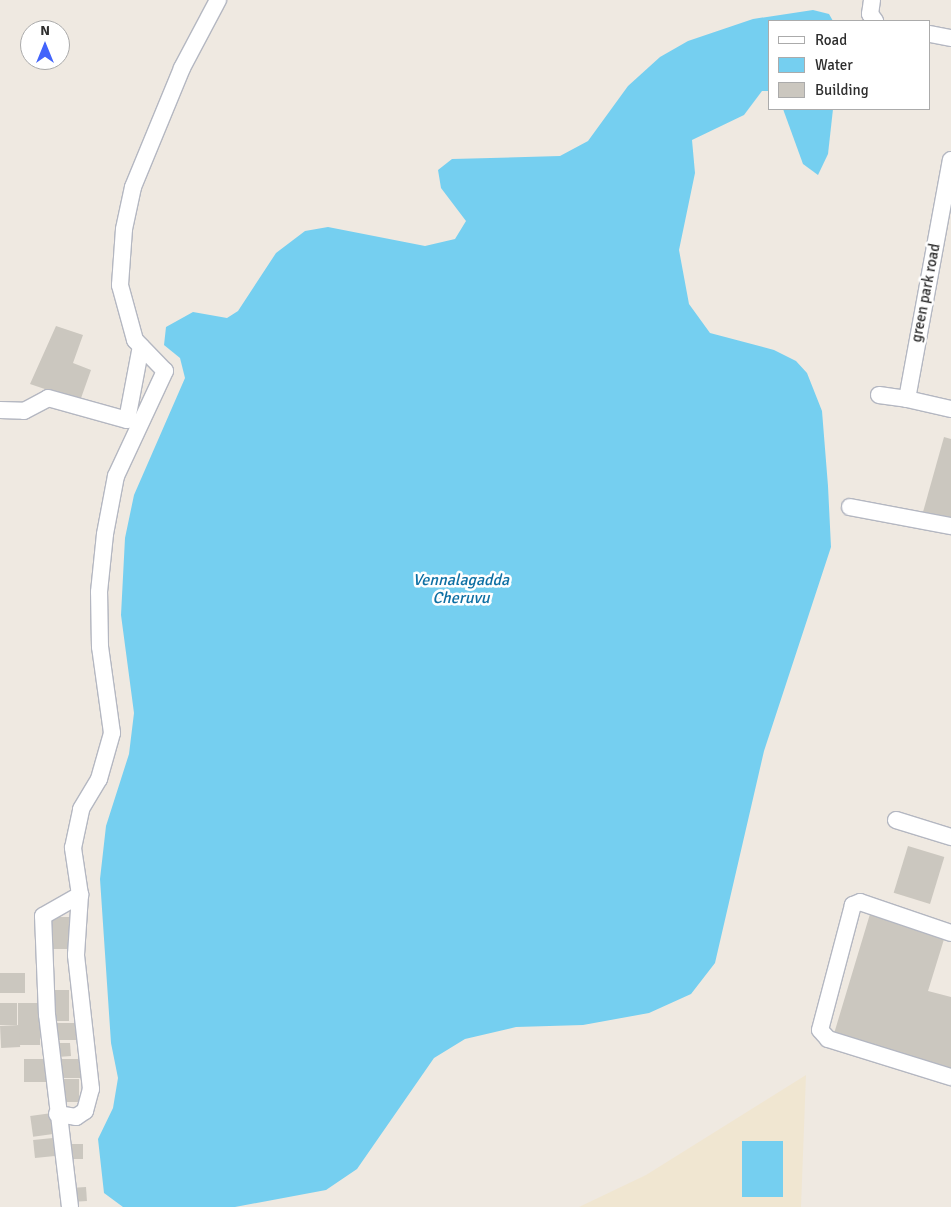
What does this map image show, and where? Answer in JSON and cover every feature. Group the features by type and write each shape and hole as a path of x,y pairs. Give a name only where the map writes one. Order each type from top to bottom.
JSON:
{"street":[{"path":"57,1114 76,1117 85,1111 91,1089 76,955 80,895 75,838 81,809 98,779 112,733 100,647 99,592 105,534 116,476 164,371 141,346 120,285 133,187 182,68 218,0"},
{"path":"872,0 870,14 874,20"},
{"path":"931,34 951,38"},
{"name":"green park road","path":"906,399 951,160"},
{"path":"0,410 24,412 48,398 127,420 141,346"},
{"path":"879,395 951,409"},
{"path":"850,507 951,526"},
{"path":"896,820 951,837"},
{"path":"70,1207 57,1114 43,916 80,895"},
{"path":"951,933 860,902 853,905 820,1030 828,1039 951,1077"}],"shaded area":[{"path":"806,1075 801,1207 579,1207 646,1175"}],"water":[{"name":"Vennalagadda Cheruvu","path":"813,10 829,14 832,20 768,20 768,91 762,91 744,115 692,140 695,173 679,250 689,304 710,333 774,350 796,361 807,373 822,411 831,547 764,751 715,963 691,994 649,1013 583,1025 516,1027 465,1039 434,1058 357,1169 326,1190 235,1207 123,1207 104,1193 98,1139 113,1108 118,1078 111,1043 100,879 106,826 129,754 134,713 121,615 125,538 134,495 185,378 180,358 164,345 166,327 193,312 227,318 238,311 276,253 305,231 328,227 425,246 455,239 466,221 441,188 438,170 452,159 560,156 588,141 628,86 660,57 688,41 753,19"},
{"path":"783,110 833,110 828,154 818,175 803,164"},
{"path":"742,1141 783,1141 783,1197 742,1197"}],"building":[{"path":"56,326 83,335 73,363 91,370 80,401 30,384"},
{"path":"944,437 951,439 951,517 923,512"},
{"path":"908,846 944,857 930,904 894,893"},
{"path":"870,914 945,936 928,991 951,997 951,1072 833,1037"},
{"path":"50,917 70,917 70,949 50,949"},
{"path":"0,973 25,973 25,993 0,993"},
{"path":"53,990 69,990 69,1021 53,1021"},
{"path":"0,1003 17,1003 17,1025 0,1025"},
{"path":"18,1003 40,1003 40,1045 18,1045"},
{"path":"55,1023 76,1023 76,1040 55,1040"},
{"path":"19,1025 20,1047 1,1048 0,1026"},
{"path":"58,1043 70,1043 71,1056 58,1057"},
{"path":"24,1059 46,1059 46,1082 24,1082"},
{"path":"57,1059 81,1059 81,1078 57,1078"},
{"path":"61,1079 79,1079 79,1102 61,1102"},
{"path":"52,1113 55,1134 33,1137 30,1116"},
{"path":"53,1138 55,1156 35,1158 33,1140"},
{"path":"66,1144 83,1144 83,1159 66,1159"},
{"path":"86,1187 87,1201 71,1202 70,1188"}]}
